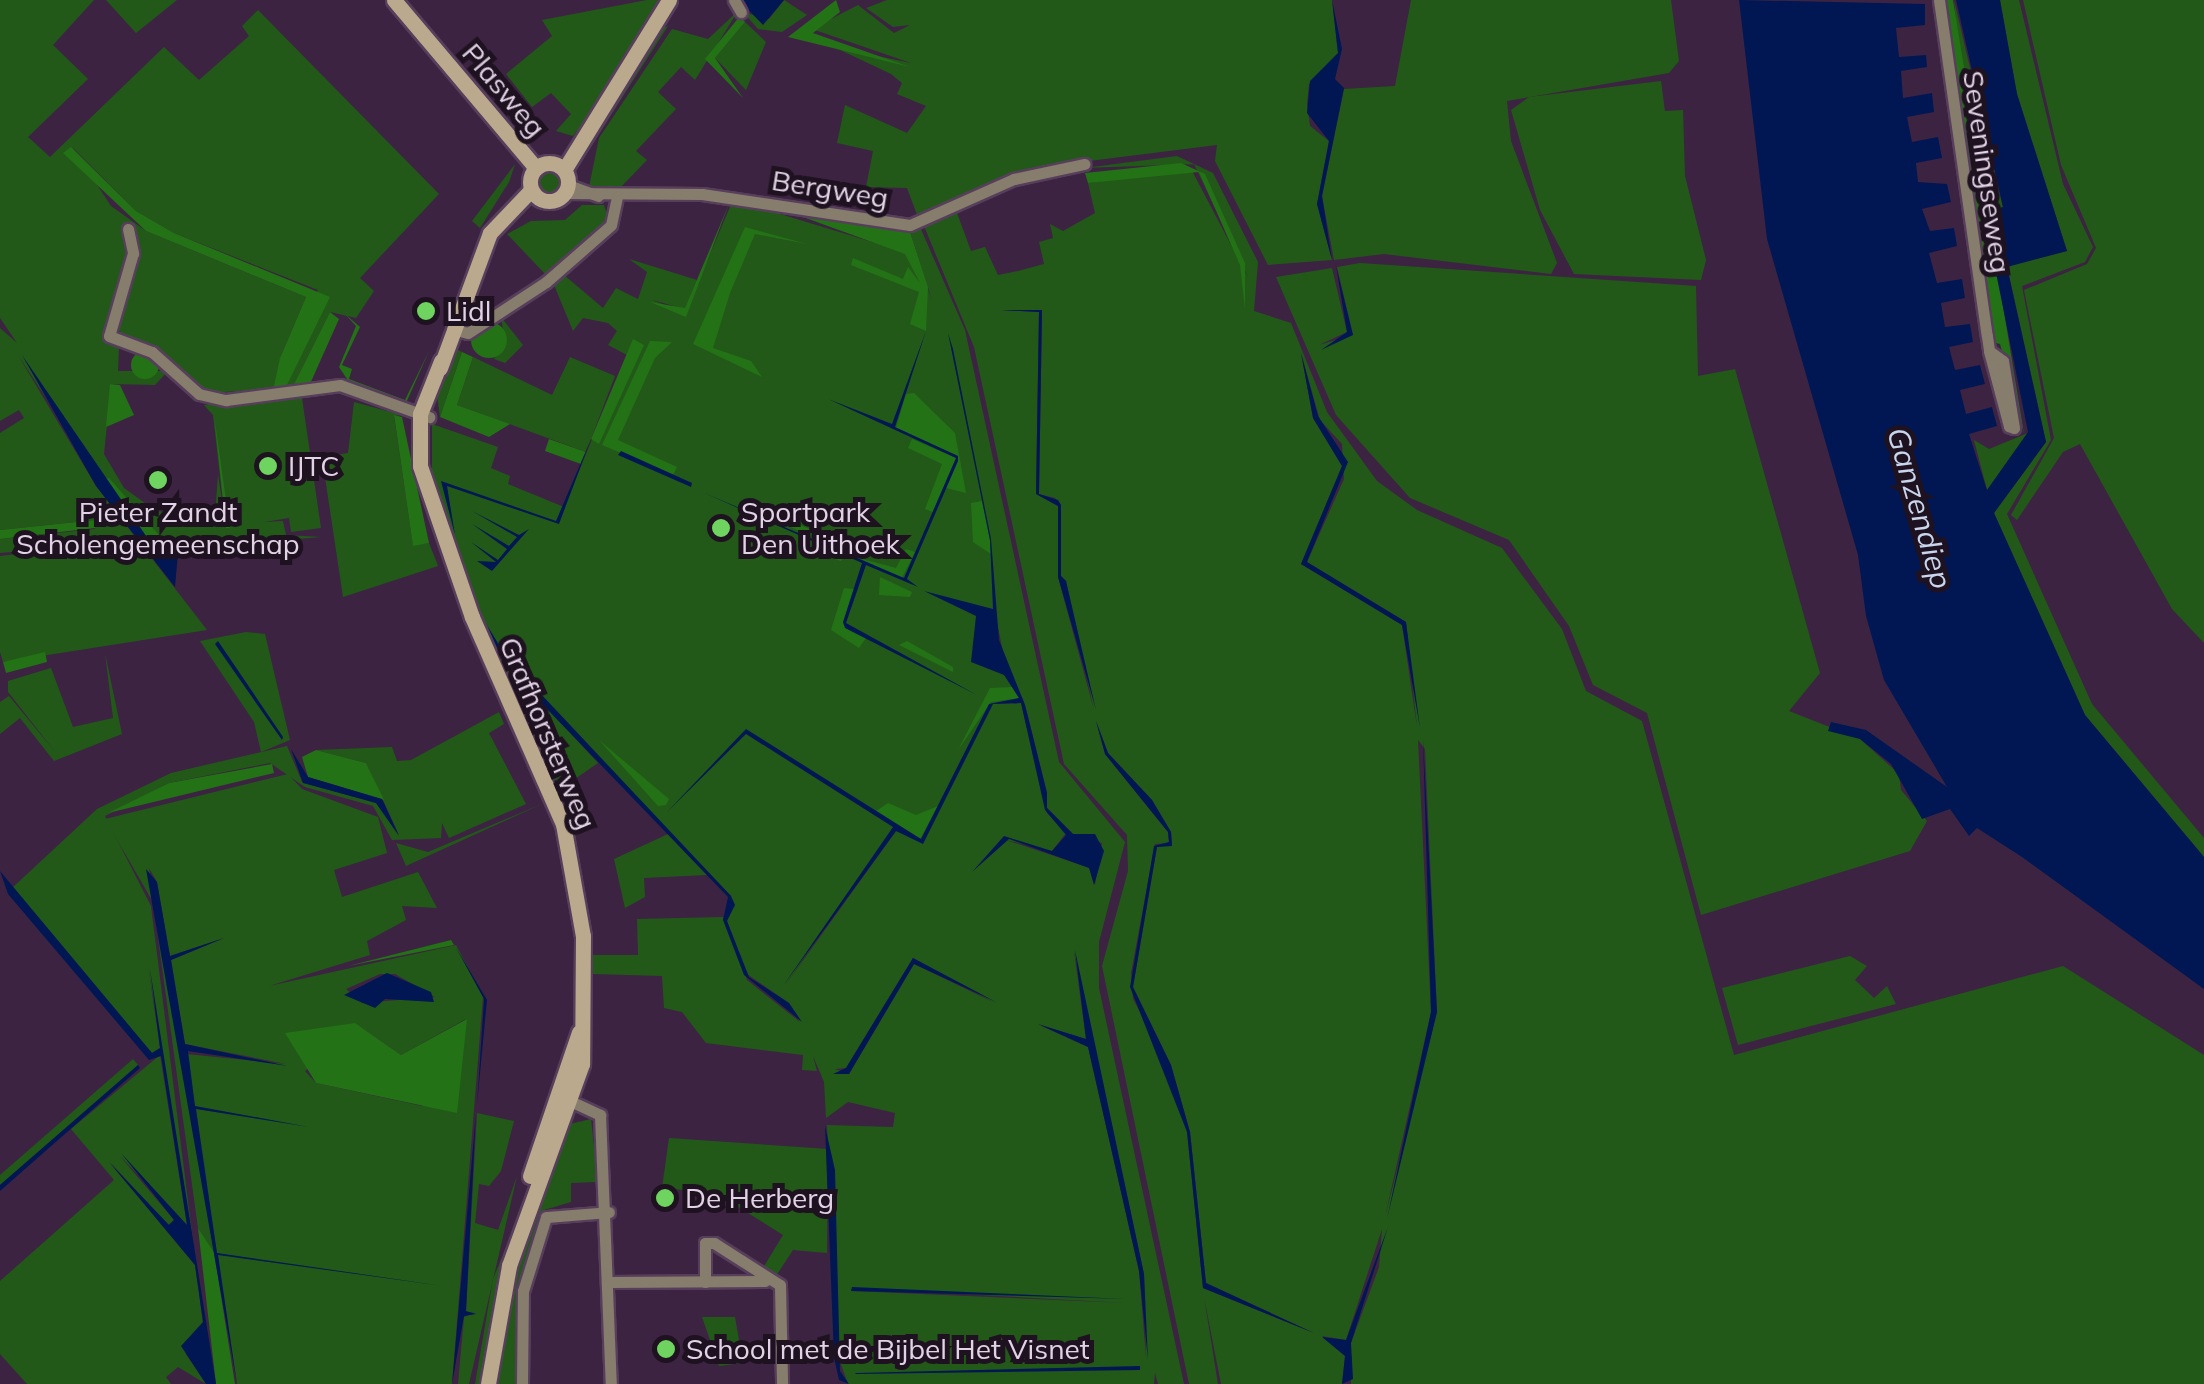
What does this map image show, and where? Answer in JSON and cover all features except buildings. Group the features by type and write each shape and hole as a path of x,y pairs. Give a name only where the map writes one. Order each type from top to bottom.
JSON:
{"main road":[{"name":"Plasweg","path":"394,0 536,168"},
{"path":"534,194 563,178 591,123 669,0"},
{"path":"534,194 536,168 563,178"},
{"name":"Grafhorsterweg","path":"488,1384 524,1214 565,1098 582,1019 583,936 563,824 472,617 425,476 424,416 452,329 488,243 534,194"}],"street":[{"name":"Seveningseweg","path":"1939,0 1990,351 2009,426 2014,428 2002,361 1990,351"},
{"name":"Bergweg","path":"563,178 602,198 702,194 910,225 1014,179 1084,164"},
{"path":"452,329 468,333 546,282 610,225 617,197"},
{"path":"128,230 133,253 109,336 152,352 199,394 226,400 340,385 424,416"},
{"path":"565,1098 600,1116 609,1212 611,1384"},
{"path":"522,1384 522,1291 546,1217 609,1212"},
{"path":"705,1282 705,1243 780,1285 782,1384"},
{"path":"610,1282 768,1281"}],"green space":[{"path":"0,0 94,0 53,45 88,79 28,137 50,157 164,47 199,80 249,36 242,26 258,10 439,194 360,278 374,291 356,318 330,312 292,388 207,393 124,339 116,324 130,249 106,338 134,349 119,348 118,371 168,371 155,385 111,384 104,454 124,488 156,511 215,517 218,474 226,528 213,415 204,405 310,392 302,398 321,528 291,532 289,518 264,522 283,521 286,535 321,537 169,550 100,480 18,355 96,486 207,630 3,662 0,556 121,542 0,553 0,539 95,529 94,520 0,530 0,433 24,418 19,410 0,421 0,328 17,343 0,318","holes":["72,147 136,211 174,233 318,290 280,358 306,297 146,231 111,206"]},
{"path":"106,0 177,0 136,33"},
{"path":"664,0 618,77 573,136 556,131 571,114 551,93 532,107 506,74 552,36 542,20"},
{"path":"784,0 807,15 782,32 758,29 743,12 769,19"},
{"path":"836,0 840,12 813,33 910,67 788,37"},
{"path":"887,0 1332,0 1338,53 1309,84 1307,104 1310,126 1329,141 1317,204 1332,260 1268,265 1215,161 1217,145 1033,168 919,220 907,188 866,187 873,151 837,143 845,105 907,133 926,106 897,94 902,83 891,74 834,47 911,63 812,29 858,5 894,33 910,25 893,27 866,8"},
{"path":"1411,0 1671,0 1679,61 1669,73 1507,101 1511,141 1557,263 1551,274 1384,254 1334,260 1322,196 1344,89 1395,86"},
{"path":"1942,0 1953,0 2024,434 2000,344 1991,342"},
{"path":"1954,0 2003,208 1984,213 1963,99"},
{"path":"2000,0 2019,0 2063,184 2093,247 2085,262 2022,286 2051,440 2007,514 2092,704 2204,838 2204,857 2085,715 1994,513 2046,442 2007,266 2067,251 2017,94"},
{"path":"2023,0 2204,0 2204,643 2172,609 2080,444 2063,452 2017,520 2011,515 2054,438 2024,290 2087,264 2096,248 2061,165"},
{"path":"738,11 695,80 681,67 658,92 676,109 636,151 647,160 618,190 589,187 599,138 672,29 708,39"},
{"path":"740,16 745,22 715,58 743,98 705,59"},
{"path":"745,22 766,42 746,90 715,58"},
{"path":"668,26 584,157 578,154 660,29"},
{"path":"1661,81 1665,111 1683,110 1685,176 1706,260 1701,280 1574,274 1540,210 1511,110 1529,97"},
{"path":"71,147 136,211 174,233 330,297 285,389 274,386 280,358 306,297 146,231 63,153"},
{"path":"1177,156 1194,164 1084,168"},
{"path":"1181,163 1205,174 1245,263 1245,309 1240,265 1199,172 1088,183 1085,173"},
{"path":"515,164 509,182 480,228 472,221"},
{"path":"1194,164 1213,173 1258,262 1254,311 1291,323 1327,412 1377,481 1417,510 1502,548 1562,629 1586,691 1642,721 1734,1055 2063,966 2204,1055 2204,1384 1351,1384 1351,1343 1379,1267 1382,1229 1346,1340 1322,1336 1345,1356 1342,1384 1221,1384 1204,1297 1218,1384 1189,1384 1102,966 1128,871 1127,835 1064,764 974,347 924,226 957,213 971,251 985,247 998,275 1018,271 1044,264 1039,242 1053,238 1050,224 1063,231 1095,213 1088,183 1191,169 1249,279","holes":["1001,310 1042,310 1039,494 1055,498 1061,505 1061,576 1066,581 1094,710 1058,577 1058,506 1036,494 1039,312","1301,353 1320,420 1342,444 1344,479 1307,562 1406,622 1417,727 1402,625 1301,564 1342,466 1313,418","1096,721 1108,753 1152,800 1171,832 1172,845 1157,847 1133,987 1171,1065 1190,1132 1206,1283 1314,1333 1203,1288 1187,1132 1169,1066 1133,999 1131,973 1155,844 1169,843 1168,832 1105,754","1418,740 1425,749 1437,1012 1385,1217 1431,1012"]},
{"path":"549,173 557,176 557,192 549,195 541,192 538,184 541,176"},
{"path":"729,204 686,317 650,302 685,308"},
{"path":"582,205 604,205 609,221 548,277 507,234 531,221 565,220"},
{"path":"754,206 915,255 932,300 909,229 920,227 965,330 1059,762 1125,842 1099,942 1099,988 1184,1384 1158,1384 1155,1373 1154,1384 848,1384 838,1356 827,1125 893,1127 895,1113 848,1102 826,1118 824,1082 813,1056 817,1071 802,1070 803,1055 706,1043 682,1012 664,1008 662,976 593,974 591,955 638,955 637,919 723,917 747,980 800,1022 789,1003 747,974 727,921 731,896 506,664 598,763 556,792 490,651 432,480 432,424 498,447 491,468 510,476 508,484 564,507 627,355 608,345 617,331 608,323 583,318 573,331 554,285 564,275 603,308 616,288 638,299 647,272 629,259 697,280 685,309 652,300 685,313 730,207","holes":["995,612 1007,672 1023,699 1028,716 1047,793 1047,808 1073,834 1102,843 1095,885 1090,868 1006,840 1052,851 1066,833 1047,813 1021,703 992,704 1021,699 994,650","748,732 922,841 896,831 784,987 894,827","1074,951 1144,1274 1146,1358 1139,1271 1088,1047 1039,1025 1086,1039","913,958 995,1003 914,964 849,1074 835,1069 846,1068","852,1288 1125,1303 852,1291"]},
{"path":"792,213 909,229 928,287 926,331 910,324 919,292 851,265 853,258 903,279 908,267 920,283 905,254"},
{"path":"745,227 807,244 755,234 730,293 713,348 751,361 762,377 693,344"},
{"path":"1360,263 1696,286 1698,376 1735,369 1820,673 1789,711 1860,739 1899,774 1901,790 1927,821 1910,851 1701,915 1647,713 1593,685 1569,626 1509,540 1410,498 1336,415 1276,277 1332,268 1347,332 1319,345 1353,335 1337,267"},
{"path":"330,312 339,319 310,384 292,388"},
{"path":"345,314 360,327 342,365 352,369 349,379 405,400 429,351 406,403 351,385 339,367 356,326"},
{"path":"501,317 523,345 505,363 494,359 505,343"},
{"path":"489,322 501,328 507,340 501,352 489,358 477,352 471,340 477,328"},
{"path":"633,339 644,345 599,444 591,439"},
{"path":"650,341 672,342 655,358 618,440 677,467 673,475 602,445"},
{"path":"456,349 462,352 440,417 437,396"},
{"path":"145,351 155,355 159,365 155,375 145,379 135,375 131,365 135,355"},
{"path":"462,352 473,357 457,405 510,424 489,437 440,417"},
{"path":"473,357 552,395 570,357 615,376 586,452 457,405"},
{"path":"110,384 120,385 134,415 106,427"},
{"path":"914,393 955,433 966,493 946,488 958,456 896,428 906,394"},
{"path":"354,402 402,415 394,416 413,545 429,543 438,566 343,597 322,457 348,453"},
{"path":"214,415 230,528 226,528"},
{"path":"394,415 402,417 429,543 413,546"},
{"path":"2028,433 2002,479 1987,490 1974,440 1989,449"},
{"path":"549,439 586,452 581,464 545,451"},
{"path":"912,439 956,458 933,512 925,509 942,464 908,448"},
{"path":"109,478 169,550 155,549 122,510 100,480"},
{"path":"982,501 991,554 973,542 971,503"},
{"path":"747,502 814,531 811,536 745,507"},
{"path":"95,520 95,528 0,539 0,530"},
{"path":"810,540 844,555 841,561 807,550"},
{"path":"906,549 915,552 902,578 859,558 896,568"},
{"path":"880,577 912,592 910,597 879,595"},
{"path":"844,588 855,589 843,624 866,638 859,648 831,630"},
{"path":"246,632 265,634 290,740 261,752 254,722 200,641"},
{"path":"907,641 953,667 953,672 899,645"},
{"path":"45,652 47,662 6,673 3,662"},
{"path":"105,653 122,734 54,761 20,718 0,734 0,702 9,696 56,753 8,692 8,681 51,668 73,727 113,718"},
{"path":"1012,687 1019,698 991,702 958,750 990,688"},
{"path":"499,712 504,724 489,733 526,804 449,838 442,823 441,838 392,840 373,806 305,787 270,763 169,783 105,816 151,906 193,1241 148,965 160,1048 152,1053 11,889 97,809 171,773 287,746 302,782 376,803 399,835 366,763 316,750 392,747 397,761 411,760"},
{"path":"599,740 669,799 666,805 658,806"},
{"path":"316,750 366,763 384,800 308,777 302,757"},
{"path":"272,764 274,773 108,813 169,783"},
{"path":"288,774 302,789 378,817 387,853 334,870 342,897 418,872 437,908 402,906 406,920 367,941 370,955 269,986 456,945 483,997 452,1384 237,1384 186,1054 286,1064 185,1044 171,960 224,938 170,956 157,882 149,868 214,1252 198,1228 153,902 105,819","holes":["380,974 395,974 435,997 362,1003 346,989","466,1019 422,1106 316,1083 305,1071 362,1028 401,1055"]},
{"path":"544,803 406,866 396,843 428,852"},
{"path":"888,803 916,815 938,806 920,839 876,811"},
{"path":"668,834 707,875 644,878 645,897 625,908 614,859"},
{"path":"451,940 454,945 348,966"},
{"path":"1850,956 1867,966 1855,980 1874,998 1887,986 1896,1004 1738,1045 1722,988"},
{"path":"467,1019 457,1113 316,1083 285,1033 355,1023 401,1055"},
{"path":"160,1055 187,1225 119,1155 174,1220 168,1225 109,1161 195,1265 203,1322 186,1354 206,1384 178,1367 166,1377 171,1384 27,1384 0,1354 0,1281 114,1180 71,1129"},
{"path":"133,1059 138,1065 0,1185 0,1175"},
{"path":"477,1113 514,1121 501,1171 489,1186 479,1184 475,1223 498,1230 517,1176 469,1384 458,1384 464,1317 475,1313 466,1312"},
{"path":"591,1119 598,1182 571,1183 571,1202 544,1210 516,1290 516,1384 493,1384 504,1302 566,1125"},
{"path":"669,1138 828,1149 827,1253 793,1250 776,1276 763,1268 783,1235 716,1193 662,1188"},
{"path":"515,1226 483,1384 475,1384 493,1279"},
{"path":"198,1228 214,1252 235,1384 216,1384"},
{"path":"702,1317 735,1317 743,1363 719,1366"}],"water":[{"path":"739,0 784,0 763,25"},
{"path":"1332,0 1342,49 1335,79 1344,88 1322,196 1332,260 1317,204 1329,141 1307,113 1310,81 1338,53"},
{"name":"Ganzendiep","path":"1739,0 1925,4 1925,25 1896,28 1899,57 1926,55 1927,67 1901,71 1903,98 1932,93 1934,112 1907,117 1912,142 1938,137 1942,158 1916,163 1918,182 1947,184 1951,202 1922,209 1930,231 1954,228 1957,246 1929,253 1937,283 1962,279 1965,298 1941,303 1945,327 1970,324 1973,342 1949,347 1955,370 1980,365 1985,384 1960,390 1966,414 1992,407 1997,426 1969,434 1987,490 2028,432 1984,213 2003,207 1956,0 2000,0 2017,94 2067,251 2007,267 2046,442 1994,513 2085,715 2204,857 2204,989 2022,857 1977,828 1969,836 1950,809 1922,819 1891,764 1860,739 1828,731 1831,722 1866,730 1947,787 1884,680 1866,616 1858,555 1767,239"},
{"path":"1336,266 1353,335 1321,350 1347,332"},
{"path":"1001,310 1042,310 1039,494 1058,500 1061,505 1061,576 1066,581 1096,710 1058,577 1058,506 1036,494 1039,312"},
{"path":"926,331 895,427 958,456 958,461 907,579 918,587 866,565 846,623 977,695 845,628 843,622 862,563 702,492 904,578 956,458 828,399 892,424"},
{"path":"948,333 991,539 999,640 1025,705 1047,793 1047,808 1073,834 1095,834 1104,851 1094,885 1089,868 1009,839 972,872 1004,836 1052,851 1066,835 1045,810 1021,703 993,704 923,844 896,831 783,986 893,827 746,734 667,812 746,729 921,839 989,704 1019,698 1004,675 971,662 976,616 924,591 993,609 990,540"},
{"path":"1301,353 1318,416 1348,462 1307,562 1406,622 1420,728 1402,625 1301,564 1342,466 1313,418"},
{"path":"22,355 155,549 228,548 178,553 175,587 96,486"},
{"path":"591,439 559,524 447,486 455,535 441,481 556,521"},
{"path":"621,451 692,483 691,487 618,455"},
{"path":"472,511 519,535 529,529 492,571 477,561 496,562 471,542 498,560 507,549 472,524 509,546 517,537"},
{"path":"485,622 507,658 731,896 735,905 727,921 749,977 789,1003 802,1022 744,975 723,920 728,897 522,683 500,655"},
{"path":"218,641 283,737 282,740 215,644"},
{"path":"1096,721 1108,753 1152,800 1171,832 1172,846 1157,847 1133,987 1171,1065 1190,1132 1206,1283 1314,1333 1203,1288 1187,1132 1130,987 1154,846 1169,842 1168,832 1105,754"},
{"path":"1423,738 1437,1012 1387,1219 1431,1012"},
{"path":"291,749 308,777 382,799 399,836 376,803 303,783"},
{"path":"146,869 157,882 170,956 224,938 171,960 185,1044 288,1066 188,1051 195,1106 309,1127 196,1109 217,1253 443,1286 218,1255 237,1384"},
{"path":"0,871 152,1053 160,1048 150,969 216,1384 206,1384 181,1346 203,1322 195,1265 109,1162 169,1225 174,1220 121,1153 187,1225 161,1056 149,1060 8,894"},
{"path":"455,946 487,1000 477,1105 484,999"},
{"path":"1075,950 1144,1274 1148,1360 1139,1271 1088,1047 1038,1024 1086,1039"},
{"path":"913,958 996,1002 914,964 849,1074 833,1074 846,1068"},
{"path":"387,973 431,992 434,1002 385,999 375,1008 344,995"},
{"path":"138,1065 140,1068 0,1191 0,1185"},
{"path":"476,1113 466,1311 476,1314 464,1316 452,1384"},
{"path":"825,1126 835,1170 840,1371 849,1384 839,1380 834,1358"},
{"path":"1388,1227 1351,1343 1353,1379 1342,1384 1345,1356 1322,1337 1346,1340"},
{"path":"852,1287 1126,1299 851,1291"},
{"path":"1140,1366 1140,1370 855,1374 856,1373"}],"place":[{"name":"Lidl","path":"426,311"},
{"name":"IJTC","path":"268,466"},
{"name":"Pieter Zandt Scholengemeenschap","path":"158,480"},
{"name":"Sportpark Den Uithoek","path":"721,528"},
{"name":"De Herberg","path":"665,1198"},
{"name":"School met de Bijbel Het Visnet","path":"666,1349"}]}
